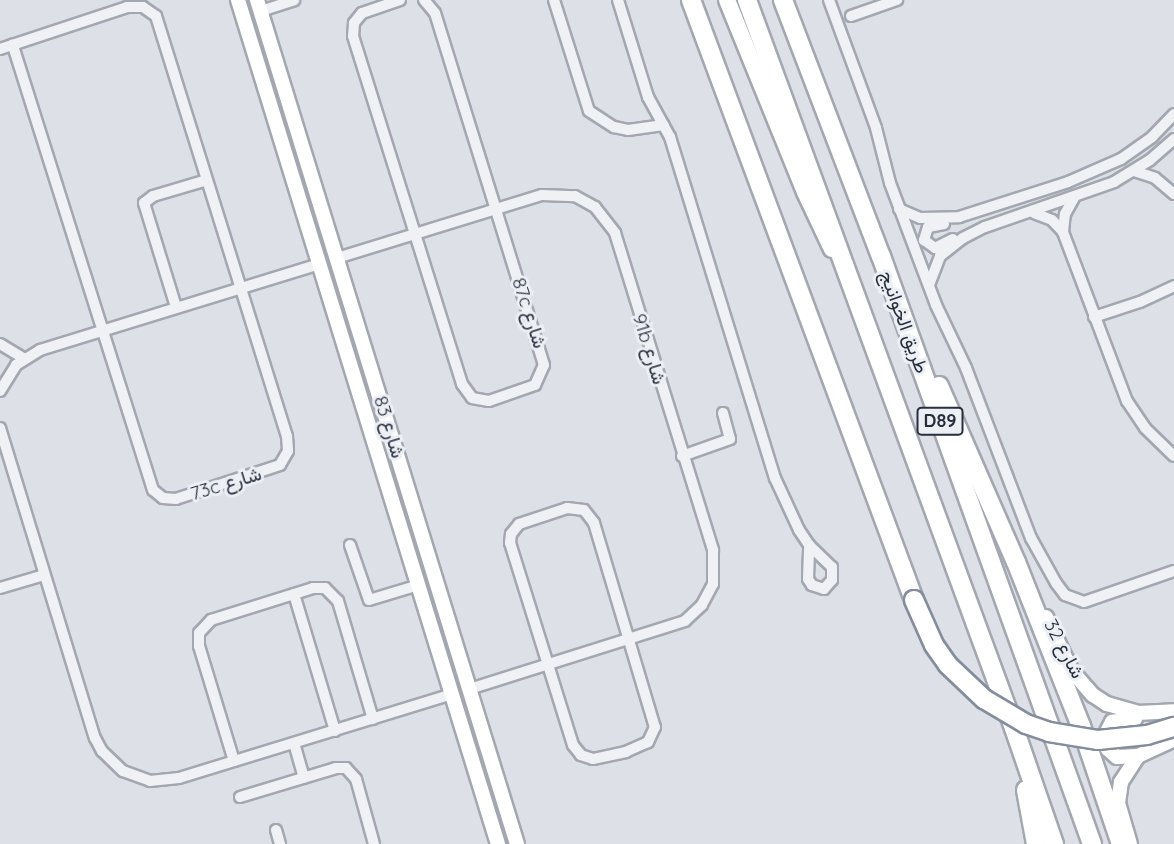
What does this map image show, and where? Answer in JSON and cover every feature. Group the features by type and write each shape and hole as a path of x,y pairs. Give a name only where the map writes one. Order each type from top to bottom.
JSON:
{"highway":[{"path":"691,0 914,600 934,645 957,674 984,699 1026,724 1049,732 1098,740 1147,735 1173,717"},
{"name":"طريق الخوانيج","path":"747,0 1054,844"},
{"name":"طريق الخوانيج","path":"783,0 881,256 1092,844"},
{"path":"881,256 1016,562 1081,726 1121,844"},
{"path":"1014,728 1037,844"}],"main road":[{"path":"727,0 813,212 844,268"}],"street":[{"name":"شارع 83","path":"238,0 498,844"},
{"path":"259,6 294,0"},
{"name":"87c شارع","path":"400,0 362,13 352,30 464,389 471,398 482,401 535,385 544,365 435,13 424,0"},
{"path":"554,0 589,111 614,127 628,130 664,125"},
{"path":"618,0 640,76 677,157 775,478 786,506 809,545"},
{"path":"829,0 876,128 899,208 929,289 962,357 1036,548 1065,595 1077,601 1097,599 1174,571"},
{"path":"851,16 897,0"},
{"name":"شارع 83","path":"259,6 517,844"},
{"path":"0,49 127,7 150,10 160,23 242,287"},
{"path":"13,45 102,331"},
{"path":"1174,114 1140,147 1104,169 928,227 924,240 935,248 980,229 1074,198 1134,171 1174,139"},
{"path":"1134,171 1155,178 1174,194"},
{"path":"176,307 144,203 153,196 207,180"},
{"path":"298,191 304,188 307,191 326,249 337,258"},
{"name":"91b شارع","path":"337,258 542,195 575,196 595,206 610,223 713,550 713,584 702,605 685,621 469,689"},
{"path":"1063,232 1065,214 1074,198"},
{"path":"899,208 927,219 974,213"},
{"path":"1032,212 1052,220 1063,232 1127,401 1145,428 1174,456"},
{"path":"929,289 931,275 940,256 980,229"},
{"path":"0,391 9,372 40,350 319,264"},
{"path":"1094,317 1140,302 1174,286"},
{"name":"73c شارع","path":"102,331 150,484 163,498 176,499 273,469 285,459 288,452 287,436 242,287"},
{"path":"0,344 24,359"},
{"path":"682,456 730,439 723,413"},
{"path":"0,428 95,738 102,751 123,771 150,781 179,778 452,695"},
{"path":"568,508 579,508 592,518 629,640 655,727 648,742 618,755 593,759 576,751 547,665 509,538 519,524 568,508"},
{"path":"350,545 369,600 419,585"},
{"name":"شارع 32","path":"1016,562 1034,591 1071,670 1081,683 1100,699 1122,710 1173,717"},
{"path":"0,589 44,575"},
{"path":"234,761 199,646 199,633 211,620 294,594 319,587 335,595 373,719"},
{"path":"294,594 335,730"},
{"path":"1173,717 1118,719 1108,726 1104,738 1112,754 1123,759 1138,756 1174,739"},
{"path":"294,743 304,778"},
{"path":"1130,844 1120,814 1118,793 1125,772 1138,756"},
{"path":"240,797 341,767 351,771 374,844"},
{"path":"276,830 280,844"}]}
